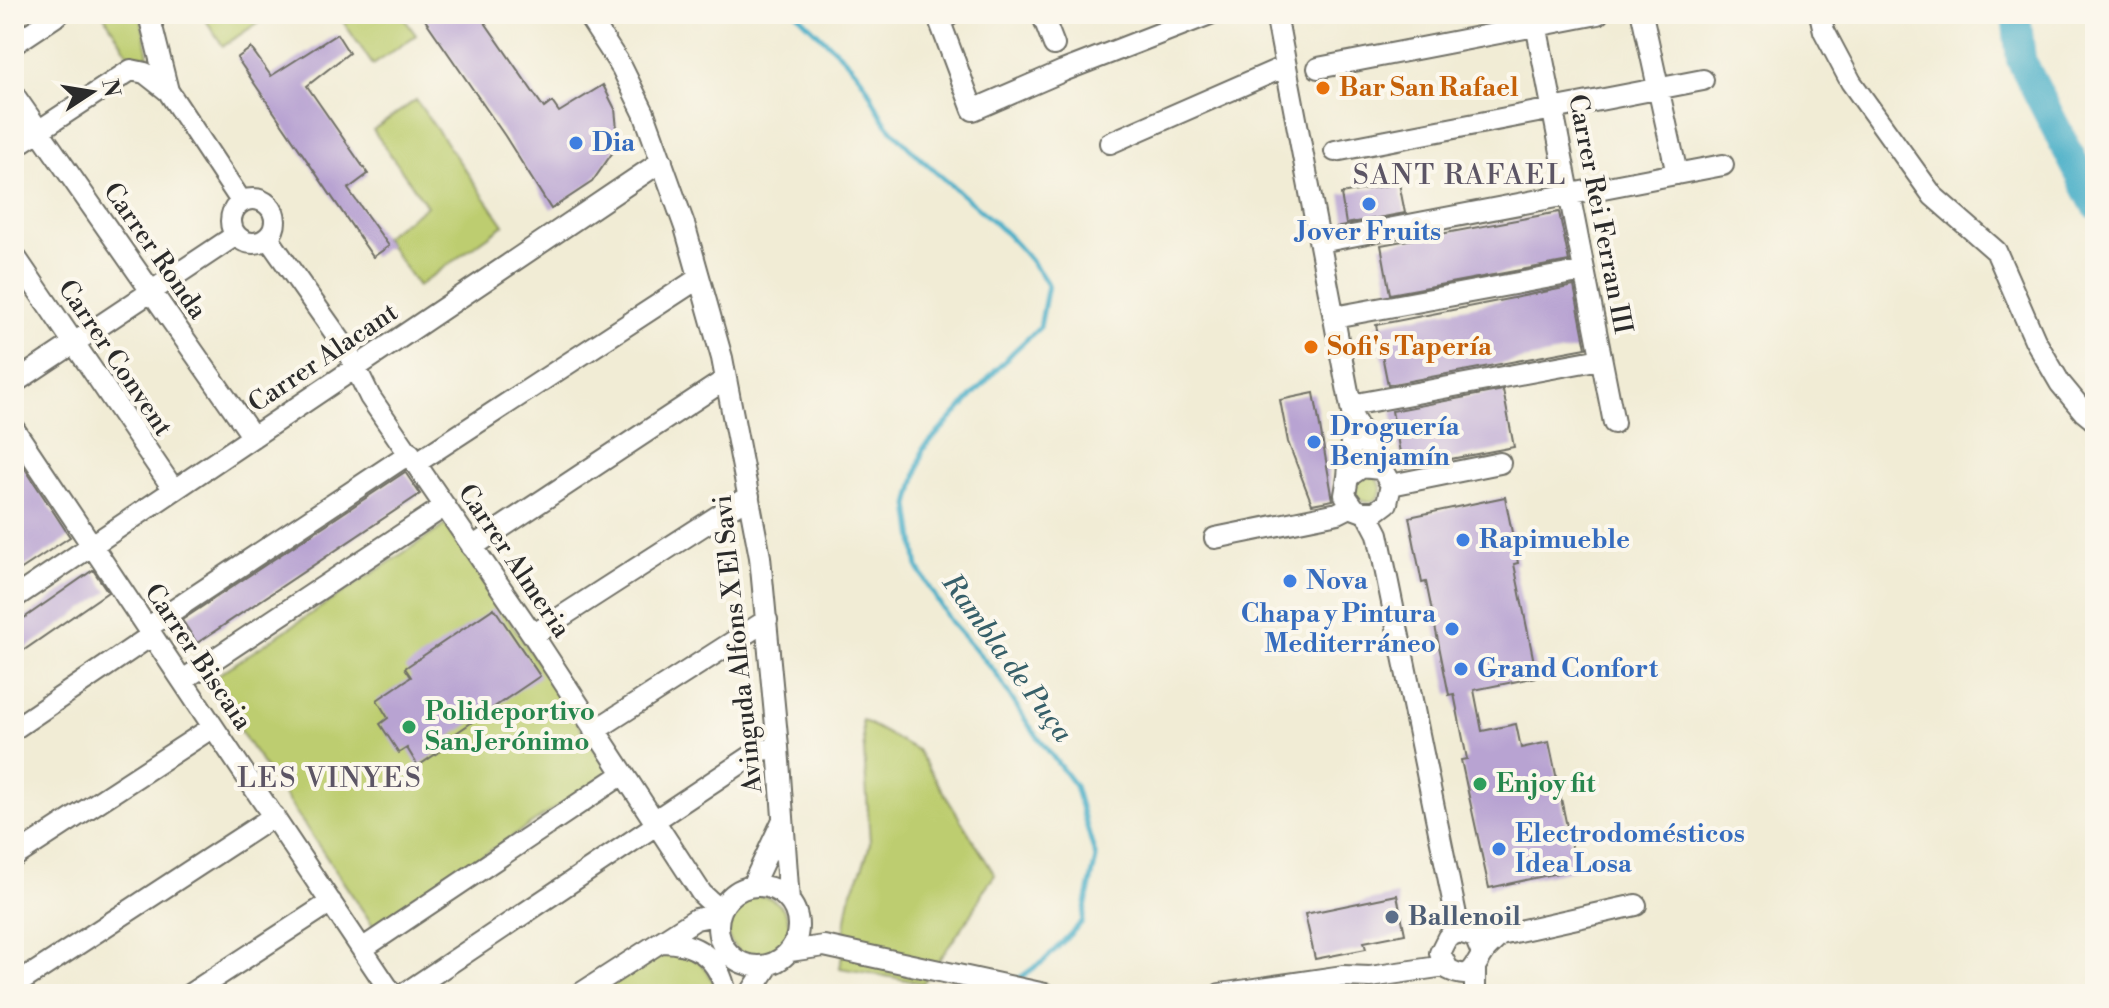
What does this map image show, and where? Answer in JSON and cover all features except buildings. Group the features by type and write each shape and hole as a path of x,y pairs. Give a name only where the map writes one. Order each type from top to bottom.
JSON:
{"street":[{"path":"152,14 151,23 168,91"},
{"name":"Avinguda Alfons X El Savi","path":"587,14 622,68 644,113 685,227 726,379 749,496 767,620 789,901"},
{"path":"951,14 940,22 973,110 1210,14"},
{"path":"1042,14 1054,45"},
{"path":"1276,14 1352,411 1345,489 1367,509 1378,534 1472,994"},
{"path":"1318,68 1535,20 1598,14"},
{"path":"1642,14 1677,174"},
{"path":"1820,14 1824,31 1851,82 1933,196 1996,251 2035,340 2060,383 2095,421"},
{"path":"14,44 57,15"},
{"name":"Carrer Rei Ferran III","path":"1535,20 1614,423"},
{"path":"1110,143 1286,66"},
{"path":"14,147 131,70 145,73 168,91 241,201"},
{"path":"1335,151 1703,80"},
{"name":"Carrer Ronda","path":"14,95 253,437"},
{"name":"Carrer Alacant","path":"14,598 662,161"},
{"path":"1320,242 1723,165"},
{"path":"260,199 274,211 276,221 268,238 251,243 236,235 232,229 232,213 241,201 260,199"},
{"path":"14,383 236,235"},
{"name":"Carrer Almeria","path":"268,238 357,365 370,397 533,635 702,894 720,912"},
{"name":"Carrer Convent","path":"14,255 174,490"},
{"path":"1334,317 1584,271"},
{"path":"14,729 150,632 413,458 699,278"},
{"path":"1352,411 1601,359"},
{"path":"472,547 726,379"},
{"path":"1215,538 1367,509 1390,498 1386,477 1352,411"},
{"name":"Carrer Biscaia","path":"14,429 390,992"},
{"path":"1348,477 1362,467 1386,477 1500,463"},
{"path":"533,635 749,496"},
{"path":"183,680 445,506"},
{"path":"594,731 767,620"},
{"path":"14,857 213,727"},
{"path":"390,992 655,823 759,751 778,747"},
{"path":"362,949 623,774"},
{"path":"14,986 274,816"},
{"name":"Avinguda Alfons X El Savi","path":"752,886 784,819"},
{"path":"752,886 772,889 789,901 796,913 798,926 790,951 780,960 769,965 745,964 725,949 720,938 720,912 728,899 752,886"},
{"path":"696,919 702,894"},
{"path":"190,994 331,902"},
{"path":"1220,994 1343,976 1367,966 1461,949 1498,937 1636,905"},
{"path":"580,994 696,919 720,912"},
{"path":"798,926 824,946"},
{"path":"660,942 674,942 698,949 712,960 721,974 726,994"},
{"path":"790,951 824,946 1045,994"},
{"path":"750,994 769,965"}],"green space":[{"path":"103,14 143,14 148,56 129,55"},
{"path":"202,14 271,14 223,46"},
{"path":"338,14 401,14 416,35 373,65"},
{"path":"416,100 504,225 418,286 383,237 427,206 373,130"},
{"path":"1368,476 1377,480 1381,489 1377,498 1368,502 1359,498 1355,489 1359,480"},
{"name":"Polideportivo San Jerónimo","path":"446,525 610,772 374,927 207,682"},
{"path":"862,720 917,750 995,875 923,983 840,968 850,899 870,843"},
{"path":"758,896 780,905 789,927 780,949 758,958 736,949 727,927 736,905"},
{"path":"663,951 685,955 699,962 719,994 591,994"}],"waterway":[{"name":"Rambla de Puça","path":"798,14 856,72 887,124 927,165 992,220 1031,261 1048,285 1040,327 923,449 909,505 918,568 950,621 995,672 1028,724 1075,786 1096,858 1082,922 1045,960 1014,982"},
{"path":"2016,14 2021,60 2095,204"}],"place":[{"name":"Bar San Rafael","path":"1323,88"},
{"name":"Dia","path":"576,143"},
{"name":"Jover Fruits","path":"1369,204"},
{"name":"Sofi's Tapería","path":"1311,347"},
{"name":"Droguería Benjamín","path":"1314,442"},
{"name":"Rapimueble","path":"1463,540"},
{"name":"Nova","path":"1290,581"},
{"name":"Chapa y Pintura Mediterráneo","path":"1452,629"},
{"name":"Grand Confort","path":"1461,669"},
{"name":"Polideportivo San Jerónimo","path":"409,727"},
{"name":"Enjoy fit","path":"1480,784"},
{"name":"Electrodomésticos Idea Losa","path":"1499,849"},
{"name":"Ballenoil","path":"1392,917"}],"district":[{"name":"SANT RAFAEL","path":"1460,175"},
{"name":"LES VINYES","path":"330,778"}]}
